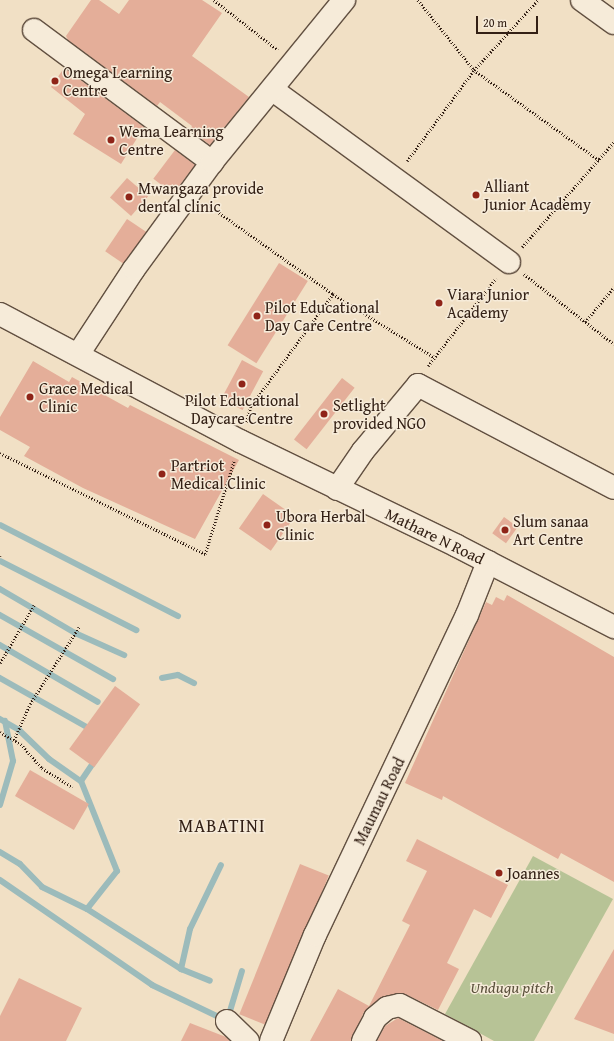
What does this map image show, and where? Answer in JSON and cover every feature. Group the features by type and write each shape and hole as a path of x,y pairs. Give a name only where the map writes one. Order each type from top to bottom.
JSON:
{"street":[{"path":"83,348 134,269 212,162 296,63 344,0"},
{"path":"582,0 614,23"},
{"path":"34,30 212,162"},
{"path":"273,90 509,262"},
{"name":"Mathare N Road","path":"0,314 83,348 240,441 488,562 614,627"},
{"path":"337,489 415,386 422,386 458,403 614,488"},
{"name":"Maumau Road","path":"271,1041 315,935 467,615 488,562"},
{"path":"363,1041 375,1018 386,1008 400,1005 470,1041"},
{"path":"227,1021 248,1041"}],"path":[{"path":"214,0 296,63"},
{"path":"418,0 474,70 600,161"},
{"path":"395,178 474,70 538,0"},
{"path":"415,386 434,357 509,262 600,161 614,142"},
{"path":"191,192 333,294 434,357"},
{"path":"509,262 614,344"},
{"path":"585,322 614,287"},
{"path":"0,453 205,554 251,406 333,294"},
{"path":"0,663 34,605"},
{"path":"14,740 30,704 79,627"},
{"path":"0,732 14,740 42,768 72,787"}],"green space":[{"name":"Undugu pitch","path":"533,856 613,899 534,1041 494,1041 445,1014"}],"building":[{"path":"91,0 99,0 119,14 129,0 202,0 222,13 192,56 249,97 210,145 190,130 192,126 160,102 157,106 68,40 66,36"},
{"path":"64,68 144,127 121,164 73,134 85,114 51,87"},
{"path":"175,150 195,165 173,194 153,179"},
{"name":"Mwangaza provide dental clinic","path":"127,178 148,196 131,216 110,198"},
{"path":"127,219 146,232 124,264 105,251"},
{"path":"279,263 308,281 256,363 228,345"},
{"path":"242,360 263,371 243,410 221,399"},
{"path":"33,361 69,382 72,377 128,408 130,405 239,460 195,539 83,488 24,456 30,447 0,430 0,417"},
{"name":"Setlight provided NGO","path":"342,378 355,388 307,449 294,439"},
{"name":"Ubora Herbal Clinic","path":"263,494 295,516 271,551 239,528"},
{"name":"Slum sanaa Art Centre","path":"504,517 518,527 506,543 492,533"},
{"path":"507,595 614,657 614,882 561,853 558,859 443,796 442,800 405,783 486,602 492,605 496,597 504,601"},
{"path":"115,686 140,704 94,767 69,749"},
{"path":"30,770 89,804 74,830 15,796"},
{"path":"417,839 508,885 491,918 474,909 447,963 459,969 438,1010 405,994 384,996 364,1012 351,1041 310,1041 338,989 369,1006 410,925 402,921 427,871 406,861"},
{"path":"300,864 329,876 268,1026 239,1014"},
{"path":"614,949 614,1034 574,1019"},
{"path":"19,978 82,1008 66,1041 0,1041 0,1016"},
{"path":"398,1018 443,1041 377,1041 385,1026"},
{"path":"190,1023 226,1037 230,1041 181,1041"}],"waterway":[{"path":"0,525 178,616"},
{"path":"0,561 136,630"},
{"path":"0,589 75,633 124,655"},
{"path":"0,615 113,679"},
{"path":"0,645 98,702"},
{"path":"162,678 178,675 194,683"},
{"path":"0,678 85,726"},
{"path":"0,719 19,730 49,759 81,781 117,871 87,909"},
{"path":"0,805 13,761 5,721"},
{"path":"81,781 96,759"},
{"path":"0,852 20,864 42,887 87,909 181,969 210,981"},
{"path":"181,969 190,929 221,865"},
{"path":"0,880 152,985 227,1021 242,971"}],"place":[{"name":"Omega Learning Centre","path":"55,81"},
{"name":"Wema Learning Centre","path":"111,140"},
{"name":"Alliant Junior Academy","path":"476,195"},
{"name":"Mwangaza provide dental clinic","path":"129,197"},
{"name":"Viara Junior Academy","path":"439,303"},
{"name":"Pilot Educational Day Care Centre","path":"257,316"},
{"name":"Pilot Educational Daycare Centre","path":"242,384"},
{"name":"Grace Medical Clinic","path":"30,397"},
{"name":"Setlight provided NGO","path":"324,414"},
{"name":"Partriot Medical Clinic","path":"162,474"},
{"name":"Ubora Herbal Clinic","path":"267,525"},
{"name":"Slum sanaa Art Centre","path":"505,530"},
{"name":"Joannes","path":"499,873"}],"district":[{"name":"MABATINI","path":"222,826"}]}
